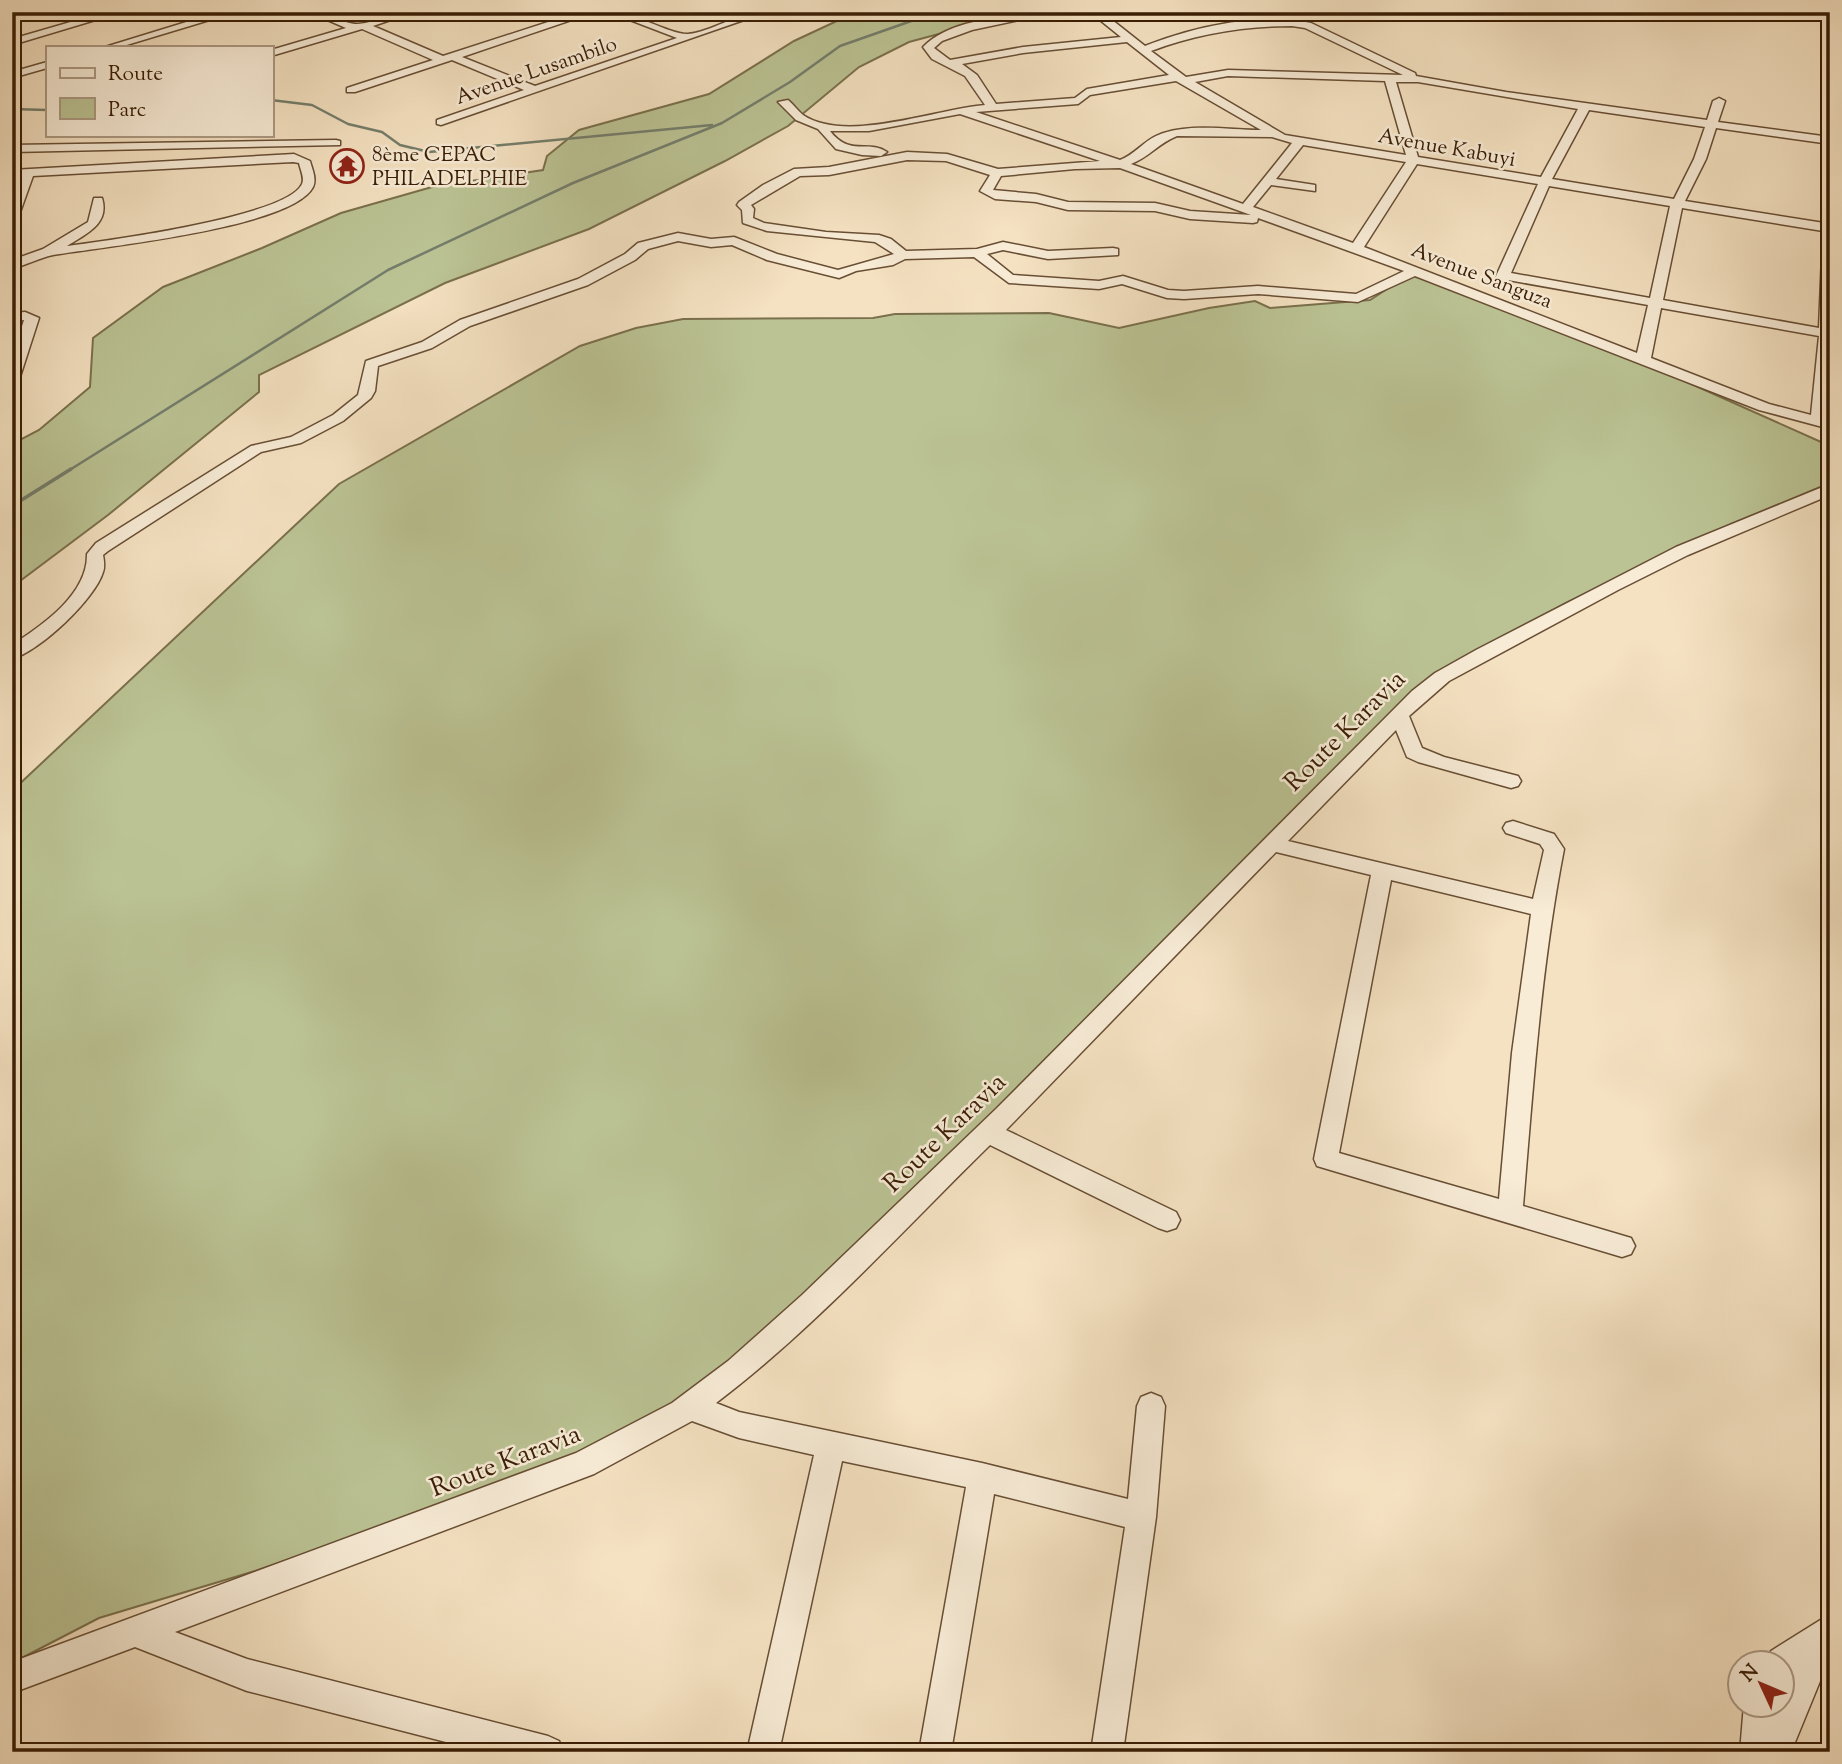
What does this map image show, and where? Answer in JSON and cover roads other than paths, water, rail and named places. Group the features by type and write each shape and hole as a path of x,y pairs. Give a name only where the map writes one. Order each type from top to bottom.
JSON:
{"street":[{"path":"12,42 117,12"},
{"path":"113,46 230,12"},
{"path":"314,12 534,90"},
{"path":"273,52 409,12"},
{"path":"351,90 590,12"},
{"path":"614,12 687,38"},
{"name":"Avenue Lusambilo","path":"441,122 762,12"},
{"path":"992,107 967,72 946,64 931,53 928,47 961,30 1052,12"},
{"name":"Avenue Kabuyi","path":"1095,12 1181,79 1272,134 1299,142 1544,183 1829,226"},
{"path":"1145,50 1160,43 1188,37 1289,22 1307,25 1418,79"},
{"path":"997,23 1007,33"},
{"path":"946,64 1019,46 1131,39"},
{"path":"12,75 46,65"},
{"path":"784,103 801,121 822,127 874,127 992,107 1078,101 1083,94 1095,90 1228,73 1418,79 1486,92 1830,141"},
{"path":"1356,249 1413,160 1390,79"},
{"path":"1643,360 1677,204 1700,159 1719,101"},
{"path":"1489,300 1505,276 1544,183 1586,105"},
{"path":"989,121 1010,106"},
{"name":"Avenue Sanguza","path":"961,111 1245,208 1764,407 1824,424"},
{"path":"822,127 832,144 840,148 947,158 997,173 1075,165 1119,165 1136,158 1158,139 1176,133 1272,134"},
{"path":"12,149 171,140 335,143"},
{"path":"1245,208 1299,142"},
{"path":"903,255 886,241 869,235 832,236 790,229 767,230 747,220 748,209 743,205 766,188 798,172 829,171 907,156"},
{"path":"12,174 300,159 304,161 309,180 306,189 287,200 218,224 163,236 48,252 12,265"},
{"path":"12,218 28,173"},
{"path":"997,173 986,191 991,194 1036,198 1068,206 1155,207 1190,215 1282,222"},
{"path":"1269,181 1311,188"},
{"path":"48,252 93,224 97,217 98,201"},
{"path":"1824,424 1829,226"},
{"path":"12,653 27,645 85,591 95,570 95,554 102,547 256,449 296,440 338,418 364,398 368,391 369,367 376,361 427,345 465,323 583,282 630,257 643,246 678,237 711,243 734,241 772,257 832,274 880,265 903,255 977,253 1007,246 1048,255 1113,252"},
{"path":"977,253 1009,279 1099,285 1124,280 1167,293 1184,295 1273,291 1358,298 1415,271"},
{"path":"1505,276 1826,332"},
{"path":"12,317 32,318 12,380"},
{"name":"Route Karavia","path":"12,1678 131,1631 584,1464 690,1407 738,1370 811,1303 987,1132 1399,714 1442,677 1520,633 1682,551 1830,489"},
{"path":"1399,714 1414,752 1446,764 1511,780"},
{"path":"1510,1215 1524,1053 1542,909 1554,849 1547,839 1513,828"},
{"path":"1272,844 1542,909"},
{"path":"1381,871 1326,1159 1622,1246"},
{"path":"987,1132 1167,1220"},
{"path":"1107,1752 1141,1517 1152,1406"},
{"path":"690,1407 739,1425 982,1477 1141,1517"},
{"path":"763,1752 831,1444"},
{"path":"935,1752 982,1477"},
{"path":"1797,1652 1830,1629"},
{"path":"131,1631 247,1675 548,1752"},
{"path":"1776,1752 1816,1654 1830,1654"},
{"path":"1756,1752 1758,1718"}],"waterway":[{"path":"68,471 388,270 573,183 722,123 790,82 840,46 937,12"},
{"path":"273,100 312,105 348,124 382,132 400,145 429,152 712,125"},
{"path":"12,109 46,110"},
{"path":"12,506 71,469"}],"place":[{"name":"8ème CEPAC PHILADELPHIE","path":"347,166"}]}
